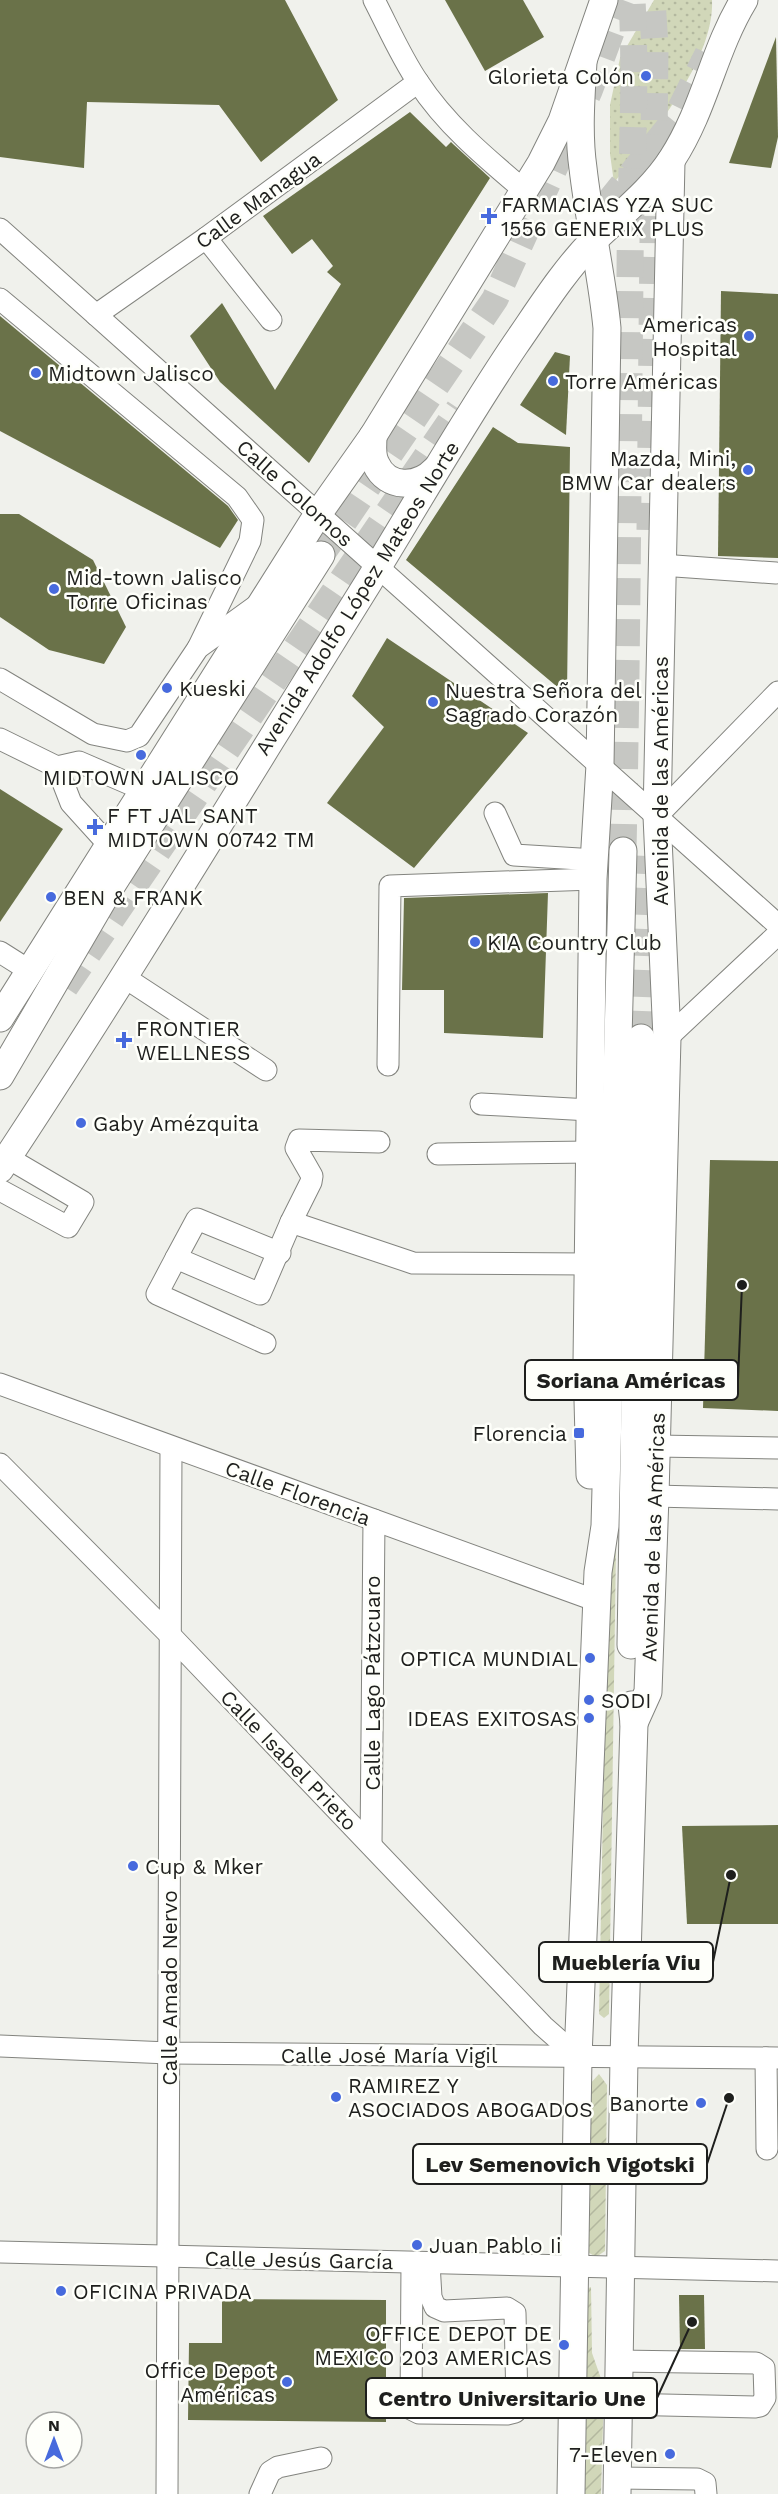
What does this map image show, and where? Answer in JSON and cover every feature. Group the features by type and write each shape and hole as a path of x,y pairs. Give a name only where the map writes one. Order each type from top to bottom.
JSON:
{"main road":[{"path":"722,0 723,39"},
{"path":"723,39 744,0"},
{"path":"0,1018 318,514 373,436 525,191 551,144 604,1"},
{"name":"Avenida Adolfo López Mateos Norte","path":"3,1158 39,1109 124,977 435,469 514,347 566,274 594,240 643,195 671,161 695,119 723,39"},
{"name":"Avenida de las Américas","path":"583,62 580,143 607,328 600,765 595,870 586,1363 591,1527 598,1572"},
{"name":"Avenida de las Américas","path":"634,1723 648,1692 655,1497 654,1038 661,565 671,161"},
{"path":"373,436 375,463 386,477 394,482 422,481 435,469"},
{"path":"0,1076 108,891 321,555"},
{"name":"Avenida de las Américas","path":"571,2494 578,2057 598,1572 605,1526 622,851"},
{"name":"Avenida de las Américas","path":"617,2486 624,2057 634,1723 631,1690 654,1038"}],"street":[{"path":"374,0 418,82 442,114 472,145 525,191"},
{"name":"Calle Managua","path":"96,315 206,238 418,82"},
{"name":"Calle Colomos","path":"0,230 778,925"},
{"path":"206,238 271,320"},
{"path":"0,299 237,497 253,520 249,541 198,648 138,736 127,741 93,734 0,679"},
{"path":"661,565 776,573"},
{"path":"198,648 264,600"},
{"path":"657,816 778,692"},
{"path":"79,762 93,734"},
{"path":"0,739 57,767 79,762 144,790"},
{"path":"57,767 71,803 109,845"},
{"path":"495,813 514,855 595,870"},
{"path":"388,1065 390,886 595,870"},
{"path":"654,1038 778,934"},
{"path":"0,952 30,971"},
{"path":"124,977 266,1070"},
{"path":"481,1104 590,1110"},
{"path":"176,1258 260,1294 311,1182 312,1176 296,1148 299,1140 379,1142"},
{"path":"438,1154 591,1152"},
{"path":"0,1190 69,1227 84,1202 3,1158"},
{"path":"265,1343 157,1294 197,1219 280,1253"},
{"path":"291,1222 413,1263 588,1264"},
{"name":"Calle Florencia","path":"0,1384 597,1601"},
{"path":"656,1446 778,1448"},
{"name":"Calle Amado Nervo","path":"167,2494 171,1447"},
{"name":"Calle Isabel Prieto","path":"0,1464 171,1636 543,2026 578,2057"},
{"path":"655,1497 778,1498"},
{"name":"Calle Lago Pátzcuaro","path":"371,1845 374,1520"},
{"name":"Calle José María Vigil","path":"0,2046 169,2053 772,2058"},
{"path":"767,2149 772,2058"},
{"name":"Calle Jesús García","path":"0,2252 778,2271"},
{"path":"421,2263 435,2307 444,2311 507,2308 515,2313 517,2404 515,2412 507,2414 419,2413 411,2409 421,2263"},
{"path":"618,2361 756,2363 764,2368 765,2398 760,2406 755,2407 618,2404"},
{"path":"260,2494 270,2472 278,2467 321,2458"},
{"path":"617,2486 697,2479 705,2483 706,2494"}],"green space":[{"path":"654,0 712,0 710,23 703,48 677,97 614,183 610,154 610,105 620,58"},
{"path":"612,1547 616,1550 609,2014 604,2018 599,2014 608,1550"},
{"path":"599,2074 607,2085 605,2251 596,2257 586,2251 589,2085"},
{"path":"591,2287 592,2353 604,2387 601,2494 580,2494 586,2289"}],"building":[{"path":"0,0 285,0 338,100 261,162 219,105 87,102 84,168 0,157"},
{"path":"445,0 523,0 544,37 485,71"},
{"path":"776,37 778,137 771,168 729,163"},
{"path":"410,112 446,147 451,142 490,178 309,463 220,382 190,336 222,303 275,390 341,284 327,272 333,266 312,239 292,254 263,216"},
{"name":"Mazda, Mini, BMW Car dealers","path":"721,291 778,294 778,558 718,556"},
{"name":"Midtown Jalisco","path":"0,316 228,506 238,520 220,548 0,431"},
{"name":"Torre Américas","path":"555,352 570,356 566,435 520,405"},
{"path":"493,427 518,443 570,447 567,695 406,560"},
{"name":"Mid-town Jalisco Torre Oficinas","path":"0,514 19,514 93,560 126,627 104,664 49,650 0,617"},
{"path":"387,638 528,733 414,868 327,803 384,727 352,696"},
{"name":"Midtown Jalisco","path":"0,789 63,829 0,922"},
{"name":"KIA Country Club","path":"548,893 543,1038 444,1033 444,990 402,990 404,898"},
{"path":"710,1160 778,1161 778,1411 703,1408"},
{"path":"778,1825 778,1924 687,1924 682,1826"},
{"path":"679,2295 704,2295 705,2349 680,2349"},
{"name":"Office Depot Américas","path":"222,2299 386,2300 386,2422 188,2420 189,2343 222,2343"}],"tunnel":[{"path":"321,555 495,299 589,91 623,0"},
{"path":"623,851 630,242 634,104 632,0"},
{"path":"650,530 655,47 652,0"},
{"path":"580,238 675,120 708,54"},
{"path":"65,987 459,409"},
{"path":"641,1038 648,856"}],"place":[{"name":"Glorieta Colón","path":"646,76"},
{"name":"FARMACIAS YZA SUC 1556 GENERIX PLUS","path":"489,216"},
{"name":"Americas Hospital","path":"749,336"},
{"name":"Midtown Jalisco","path":"36,373"},
{"name":"Torre Américas","path":"553,381"},
{"name":"Mazda, Mini, BMW Car dealers","path":"748,470"},
{"name":"Mid-town Jalisco Torre Oficinas","path":"54,589"},
{"name":"Kueski","path":"167,688"},
{"name":"Nuestra Señora del Sagrado Corazón","path":"433,702"},
{"name":"MIDTOWN JALISCO","path":"141,755"},
{"name":"F FT JAL SANT MIDTOWN 00742 TM","path":"95,827"},
{"name":"BEN & FRANK","path":"51,897"},
{"name":"KIA Country Club","path":"475,942"},
{"name":"FRONTIER WELLNESS","path":"124,1040"},
{"name":"Gaby Amézquita","path":"81,1123"},
{"name":"Soriana Américas","path":"742,1285"},
{"name":"Florencia","path":"579,1433"},
{"name":"OPTICA MUNDIAL","path":"590,1658"},
{"name":"SODI","path":"589,1700"},
{"name":"IDEAS EXITOSAS","path":"589,1718"},
{"name":"Cup & Mker","path":"133,1866"},
{"name":"Mueblería Viu","path":"731,1875"},
{"name":"RAMIREZ Y ASOCIADOS ABOGADOS","path":"336,2097"},
{"name":"Lev Semenovich Vigotski","path":"729,2098"},
{"name":"Banorte","path":"701,2103"},
{"name":"Juan Pablo Ii","path":"417,2245"},
{"name":"OFICINA PRIVADA","path":"61,2291"},
{"name":"Centro Universitario Une","path":"692,2322"},
{"name":"OFFICE DEPOT DE MEXICO 203 AMERICAS","path":"564,2345"},
{"name":"Office Depot Américas","path":"287,2382"},
{"name":"7-Eleven","path":"670,2454"}]}
